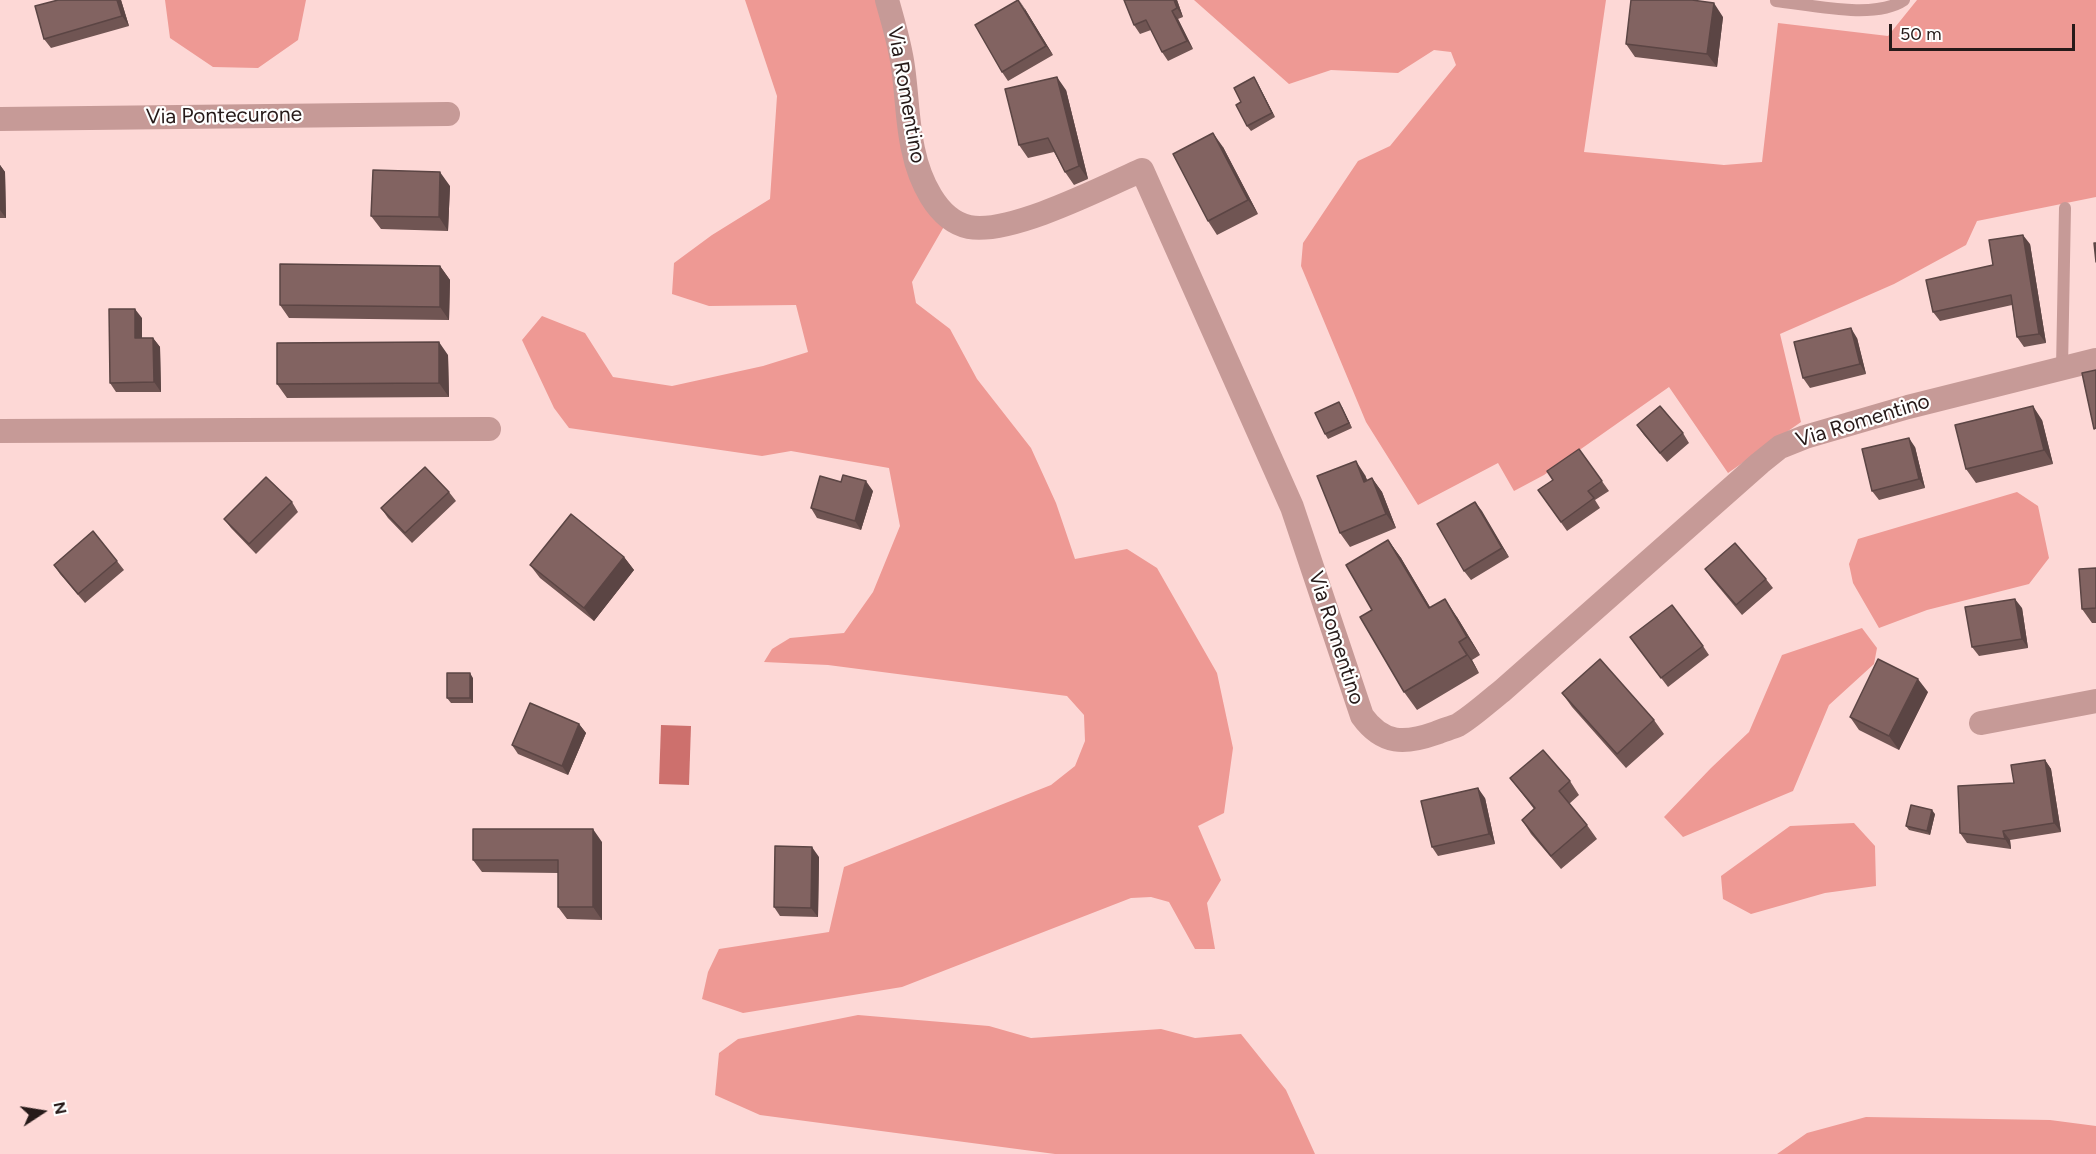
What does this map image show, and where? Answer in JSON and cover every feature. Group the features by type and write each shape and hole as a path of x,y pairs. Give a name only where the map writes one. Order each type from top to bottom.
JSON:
{"street":[{"name":"Via Romentino","path":"887,0 903,66 908,117 916,162 935,203 954,221 966,227 978,228 1034,217 1142,170 1292,507 1362,716 1378,734 1389,739 1405,741 1458,725 1502,691 1780,447 1804,437 1908,406 2096,360"},
{"name":"Via Pontecurone","path":"0,118 448,114"},
{"path":"0,431 489,429"},
{"path":"1981,723 2096,701"}],"lane":[{"path":"1776,2 1869,11 1891,8 1904,0"},
{"path":"2062,368 2065,208"}],"shaded area":[{"path":"165,0 306,0 298,40 258,68 213,67 170,38"},
{"path":"745,0 877,0 946,223 912,282 916,303 950,329 977,379 1031,448 1056,503 1075,559 1127,549 1157,568 1217,673 1233,748 1224,813 1198,826 1221,880 1207,903 1215,949 1195,949 1169,902 1151,897 1131,898 902,987 743,1013 702,999 708,972 719,949 829,932 844,867 1051,785 1075,766 1085,741 1084,715 1067,696 828,665 764,662 772,649 790,638 844,633 873,592 900,526 889,468 791,451 762,456 569,428 554,408 522,340 542,316 585,333 613,377 672,386 763,366 808,352 796,305 709,306 672,294 674,263 712,235 770,199 777,96"},
{"path":"1194,0 1606,0 1584,152 1724,165 1762,162 1778,23 1888,36 1917,0 2096,0 2096,197 1977,221 1966,245 1894,284 1780,334 1801,422 1728,473 1669,387 1544,475 1514,491 1498,463 1418,505 1366,422 1301,266 1303,243 1358,161 1390,146 1456,65 1451,52 1434,50 1398,73 1331,70 1289,84"},
{"path":"2017,492 2038,506 2049,558 2029,584 1927,610 1879,628 1853,583 1849,564 1858,539"},
{"path":"1862,628 1877,648 1874,664 1829,705 1793,791 1683,837 1664,817 1749,732 1782,655"},
{"path":"661,725 691,726 689,785 659,784"},
{"path":"1854,823 1875,846 1876,886 1825,893 1751,914 1723,899 1721,876 1790,826"},
{"path":"858,1015 989,1026 1031,1038 1161,1029 1195,1038 1241,1034 1286,1090 1315,1154 1055,1154 760,1115 715,1095 719,1053 738,1039"},
{"path":"1866,1117 2050,1120 2096,1126 2096,1154 1777,1154 1807,1133"}],"building":[{"path":"58,0 117,0 122,16 44,39 35,6"},
{"path":"1018,0 1046,46 1002,72 975,25"},
{"path":"1124,0 1174,0 1177,8 1172,11 1187,41 1162,52 1146,20 1134,25"},
{"path":"1631,0 1692,0 1714,3 1707,54 1626,44"},
{"path":"1057,77 1079,166 1065,172 1048,138 1019,145 1005,89"},
{"path":"1254,77 1272,113 1247,126 1236,105 1241,102 1234,88"},
{"path":"1213,133 1248,200 1208,221 1173,154"},
{"path":"373,170 440,172 439,217 371,216"},
{"path":"2023,235 2039,334 2017,337 2011,295 1933,312 1926,280 1993,265 1989,240"},
{"path":"280,264 440,266 440,307 280,305"},
{"path":"109,309 135,309 135,338 153,338 154,382 110,383"},
{"path":"1851,328 1860,364 1803,378 1794,342"},
{"path":"439,342 439,383 277,384 277,343"},
{"path":"2096,370 2096,428 2094,429 2082,373"},
{"path":"1339,402 1349,423 1325,434 1315,413"},
{"path":"1660,406 1683,433 1660,453 1637,425"},
{"path":"2033,406 2044,450 1966,469 1955,425"},
{"path":"1909,438 1919,479 1872,491 1862,449"},
{"path":"1579,449 1602,481 1588,491 1594,498 1561,522 1538,490 1553,480 1547,471"},
{"path":"1356,461 1364,482 1372,478 1386,514 1340,533 1317,476"},
{"path":"425,467 449,492 405,533 381,508"},
{"path":"843,475 866,481 855,521 811,508 820,476 841,482"},
{"path":"266,477 292,502 249,544 224,519"},
{"path":"1475,502 1502,548 1464,571 1437,524"},
{"path":"571,514 624,557 584,608 530,565"},
{"path":"93,531 117,561 78,594 54,565"},
{"path":"1388,540 1429,608 1445,599 1467,637 1459,642 1467,655 1404,692 1360,617 1372,610 1346,565"},
{"path":"1735,543 1766,579 1736,605 1705,569"},
{"path":"2096,568 2096,608 2082,609 2079,569"},
{"path":"2015,599 2022,639 1972,647 1965,607"},
{"path":"1672,605 1703,646 1661,678 1630,637"},
{"path":"1600,659 1654,720 1617,754 1562,693"},
{"path":"1878,659 1918,679 1889,736 1850,717"},
{"path":"447,673 470,673 470,698 447,698"},
{"path":"530,703 579,724 562,766 512,745"},
{"path":"1543,750 1570,781 1559,791 1587,825 1551,856 1522,820 1535,808 1510,778"},
{"path":"2045,760 2054,823 2003,831 2005,839 1960,833 1958,786 2014,783 2011,765"},
{"path":"1478,788 1489,834 1432,847 1421,801"},
{"path":"1911,805 1932,810 1927,831 1906,826"},
{"path":"473,829 593,829 593,907 558,907 558,860 473,860"},
{"path":"775,846 812,847 811,908 774,907"}]}
